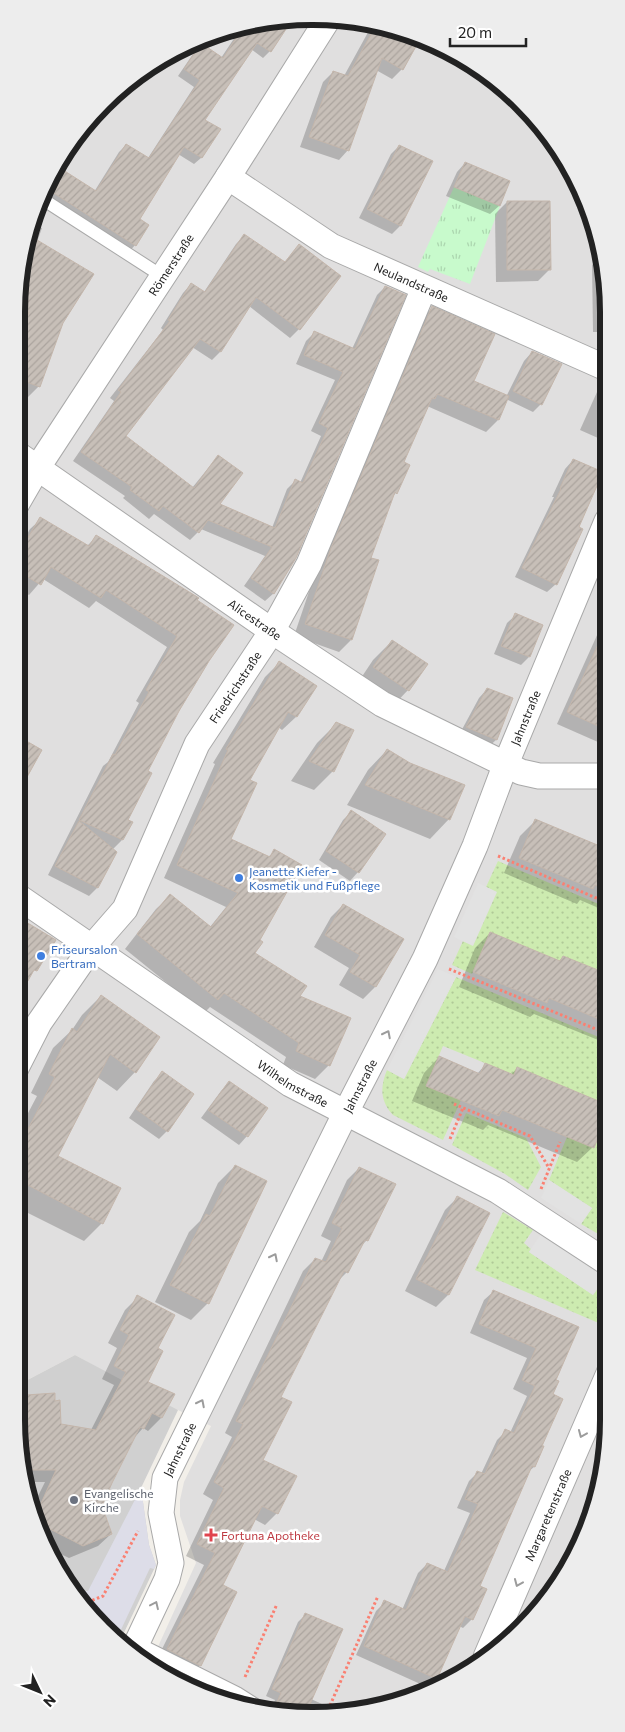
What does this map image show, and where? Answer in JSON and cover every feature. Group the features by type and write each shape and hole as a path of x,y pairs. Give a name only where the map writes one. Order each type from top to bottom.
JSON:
{"street":[{"name":"Römerstraße","path":"25,489 324,26"},
{"name":"Neulandstraße","path":"228,177 331,246 600,365"},
{"name":"Friedrichstraße","path":"25,1050 39,1023 91,948 125,909 197,744 272,631 309,564 424,288"},
{"name":"Alicestraße","path":"25,459 272,631 382,704 505,766 521,772 539,776 600,776"},
{"name":"Jahnstraße","path":"135,1646 167,1579 171,1563 161,1512 165,1478 346,1112 425,959 475,846 505,766 600,538"},
{"name":"Wilhelmstraße","path":"25,901 290,1084 498,1191 600,1258"},
{"name":"Margaretenstraße","path":"491,1645 600,1394"}],"lane":[{"path":"47,202 162,276"},
{"path":"135,1646 246,1699"}],"path":[{"path":"506,860 600,899"},
{"path":"460,974 600,1031"},
{"path":"454,1104 530,1136 549,1168"},
{"path":"440,1161 464,1108"},
{"path":"531,1212 560,1142"},
{"path":"89,1601 103,1596 140,1526"},
{"path":"330,1706 378,1596"},
{"path":"237,1693 277,1604"}],"shaded area":[{"path":"312,25 350,27 387,35 423,47 472,73 502,96 529,123 552,153 578,202 590,238 598,275 600,312 600,1420 598,1457 585,1512 570,1547 552,1579 529,1609 488,1648 440,1677 405,1692 350,1705 312,1707 275,1705 220,1692 185,1677 153,1659 196,1563 180,1516 180,1500 184,1482 211,1426 145,1394 75,1355 25,1381 25,312 27,275 35,238 40,220 55,185 84,137 123,96 153,73 185,55 220,40 275,27"},
{"path":"478,883 497,892 473,946 454,937"},
{"path":"438,969 456,977 404,1079 387,1070"},
{"path":"549,1180 592,1208 581,1224 541,1198"},
{"path":"541,1234 600,1275 600,1285 593,1295 529,1252"},
{"path":"75,1355 178,1410 141,1488 149,1545 156,1565 123,1636 96,1609 73,1579 55,1547 40,1512 27,1457 25,1381"},
{"path":"141,1488 149,1545 156,1565 154,1569 150,1568 120,1633 81,1591 88,1591"}],"green space":[{"path":"454,187 500,206 470,284 430,269 428,272 418,267"},
{"path":"498,861 600,905 600,971 563,956 560,961 490,932 472,974 452,965 463,941 473,945 496,892 486,887"},
{"path":"456,977 600,1038 600,1102 517,1067 514,1075 443,1046 426,1086 461,1100 443,1140 393,1115 389,1110 382,1094 387,1070 404,1079"},
{"path":"466,1113 526,1138 541,1167 528,1190 505,1174 452,1145"},
{"path":"600,1133 600,1235 581,1224 592,1208 549,1180 567,1137 594,1148"},
{"path":"503,1212 533,1230 524,1243 531,1249 529,1252 593,1295 600,1285 600,1324 475,1270"}],"building":[{"path":"288,26 271,52 257,43 205,120 221,129 202,158 184,147 140,219 149,225 136,246 52,192 63,170 96,191 126,144 149,158 200,80 184,69 197,49 205,46 223,58 238,35 275,27"},
{"path":"372,32 417,45 403,70 382,58 349,151 309,137 333,71 348,76"},
{"path":"399,145 433,161 401,226 367,209"},
{"path":"465,162 510,181 500,206 454,187"},
{"path":"507,201 550,201 551,270 507,270"},
{"path":"244,234 285,262 299,244 341,276 300,330 256,297 221,352 200,339 126,436 194,488 218,455 243,473 220,504 275,528 295,479 303,483 328,428 319,423 343,372 304,355 314,331 355,349 385,286 406,295 296,558 274,594 251,578 272,547 208,520 199,533 163,506 159,511 130,490 132,487 81,452 121,392 118,390 170,321 168,320 191,283 205,292"},
{"path":"35,239 94,274 63,323 40,387 25,381 25,323 29,312 25,310 27,275"},
{"path":"432,306 495,334 474,381 509,396 499,420 437,394 435,399 432,398 404,462 410,465 397,494 395,492 371,558 379,560 352,640 305,624 331,548"},
{"path":"532,351 562,364 542,405 513,391"},
{"path":"573,459 600,471 600,479 579,527 583,529 557,585 522,568"},
{"path":"40,517 89,546 96,535 199,598 197,600 234,625 209,661 179,711 148,771 152,773 128,820 133,822 123,840 79,820 113,754 115,755 149,692 146,690 177,636 106,590 101,598 51,567 41,585 25,575 25,543"},
{"path":"515,613 543,625 530,657 501,646"},
{"path":"392,640 428,664 409,691 373,667"},
{"path":"600,640 600,727 567,712"},
{"path":"279,661 317,686 297,717 288,712 250,780 257,783 231,839 270,857 274,849 302,865 260,940 263,942 255,953 307,986 300,996 351,1018 330,1066 296,1051 299,1043 224,993 218,1000 137,934 170,894 211,927 238,893 177,865 228,750 226,749"},
{"path":"487,688 513,698 497,740 466,727"},
{"path":"336,722 354,730 334,772 309,761"},
{"path":"25,740 42,750 25,781"},
{"path":"387,749 410,763 465,785 450,820 365,785"},
{"path":"351,810 386,834 359,873 326,851"},
{"path":"535,819 600,846 600,887 595,885 593,889 519,858"},
{"path":"79,821 117,852 98,888 55,866"},
{"path":"343,904 404,939 376,987 350,972 360,955 325,935"},
{"path":"25,921 56,940 37,971 34,970 25,986"},
{"path":"490,932 560,961 563,956 600,971 600,1020 549,998 547,1003 473,972"},
{"path":"101,995 160,1037 136,1073 110,1054 58,1156 121,1188 103,1224 25,1184 25,1135 55,1077 49,1074 72,1028 77,1032"},
{"path":"439,1056 480,1074 485,1063 514,1075 517,1067 600,1102 600,1133 594,1148 502,1110 499,1116 426,1086"},
{"path":"162,1071 194,1094 168,1132 136,1109"},
{"path":"229,1081 268,1108 248,1137 208,1110"},
{"path":"235,1165 267,1181 209,1304 170,1285 206,1214 210,1216"},
{"path":"359,1167 396,1184 368,1241 365,1240 348,1273 344,1271 281,1397 292,1402 263,1460 297,1476 278,1514 262,1506 223,1585 237,1592 201,1666 167,1649 215,1553 197,1544 224,1488 214,1482 243,1424 236,1421 315,1258 326,1262 342,1228 332,1223"},
{"path":"457,1196 490,1213 449,1295 416,1279"},
{"path":"493,1290 579,1327 556,1380 559,1381 553,1394 563,1399 542,1446 544,1446 535,1467 532,1466 480,1586 487,1589 473,1620 465,1616 436,1679 364,1646 384,1600 406,1610 427,1563 448,1572 478,1504 465,1499 477,1471 485,1474 505,1429 514,1433 535,1386 522,1380 536,1348 479,1324"},
{"path":"137,1295 175,1315 158,1348 163,1351 148,1382 175,1394 162,1418 152,1413 144,1429 140,1427 112,1483 102,1506 112,1534 83,1546 46,1527 39,1508 56,1470 30,1470 27,1457 25,1400 27,1400 26,1395 55,1393 55,1401 60,1400 61,1424 96,1430 126,1372 114,1366 129,1335 120,1330"},
{"path":"305,1613 343,1629 309,1707 276,1705 281,1693 272,1689"}],"place":[{"name":"Jeanette Kiefer - Kosmetik und Fußpflege","path":"239,878"},
{"name":"Friseursalon Bertram","path":"41,956"},
{"name":"Evangelische Kirche","path":"74,1500"},
{"name":"Fortuna Apotheke","path":"211,1535"}]}
